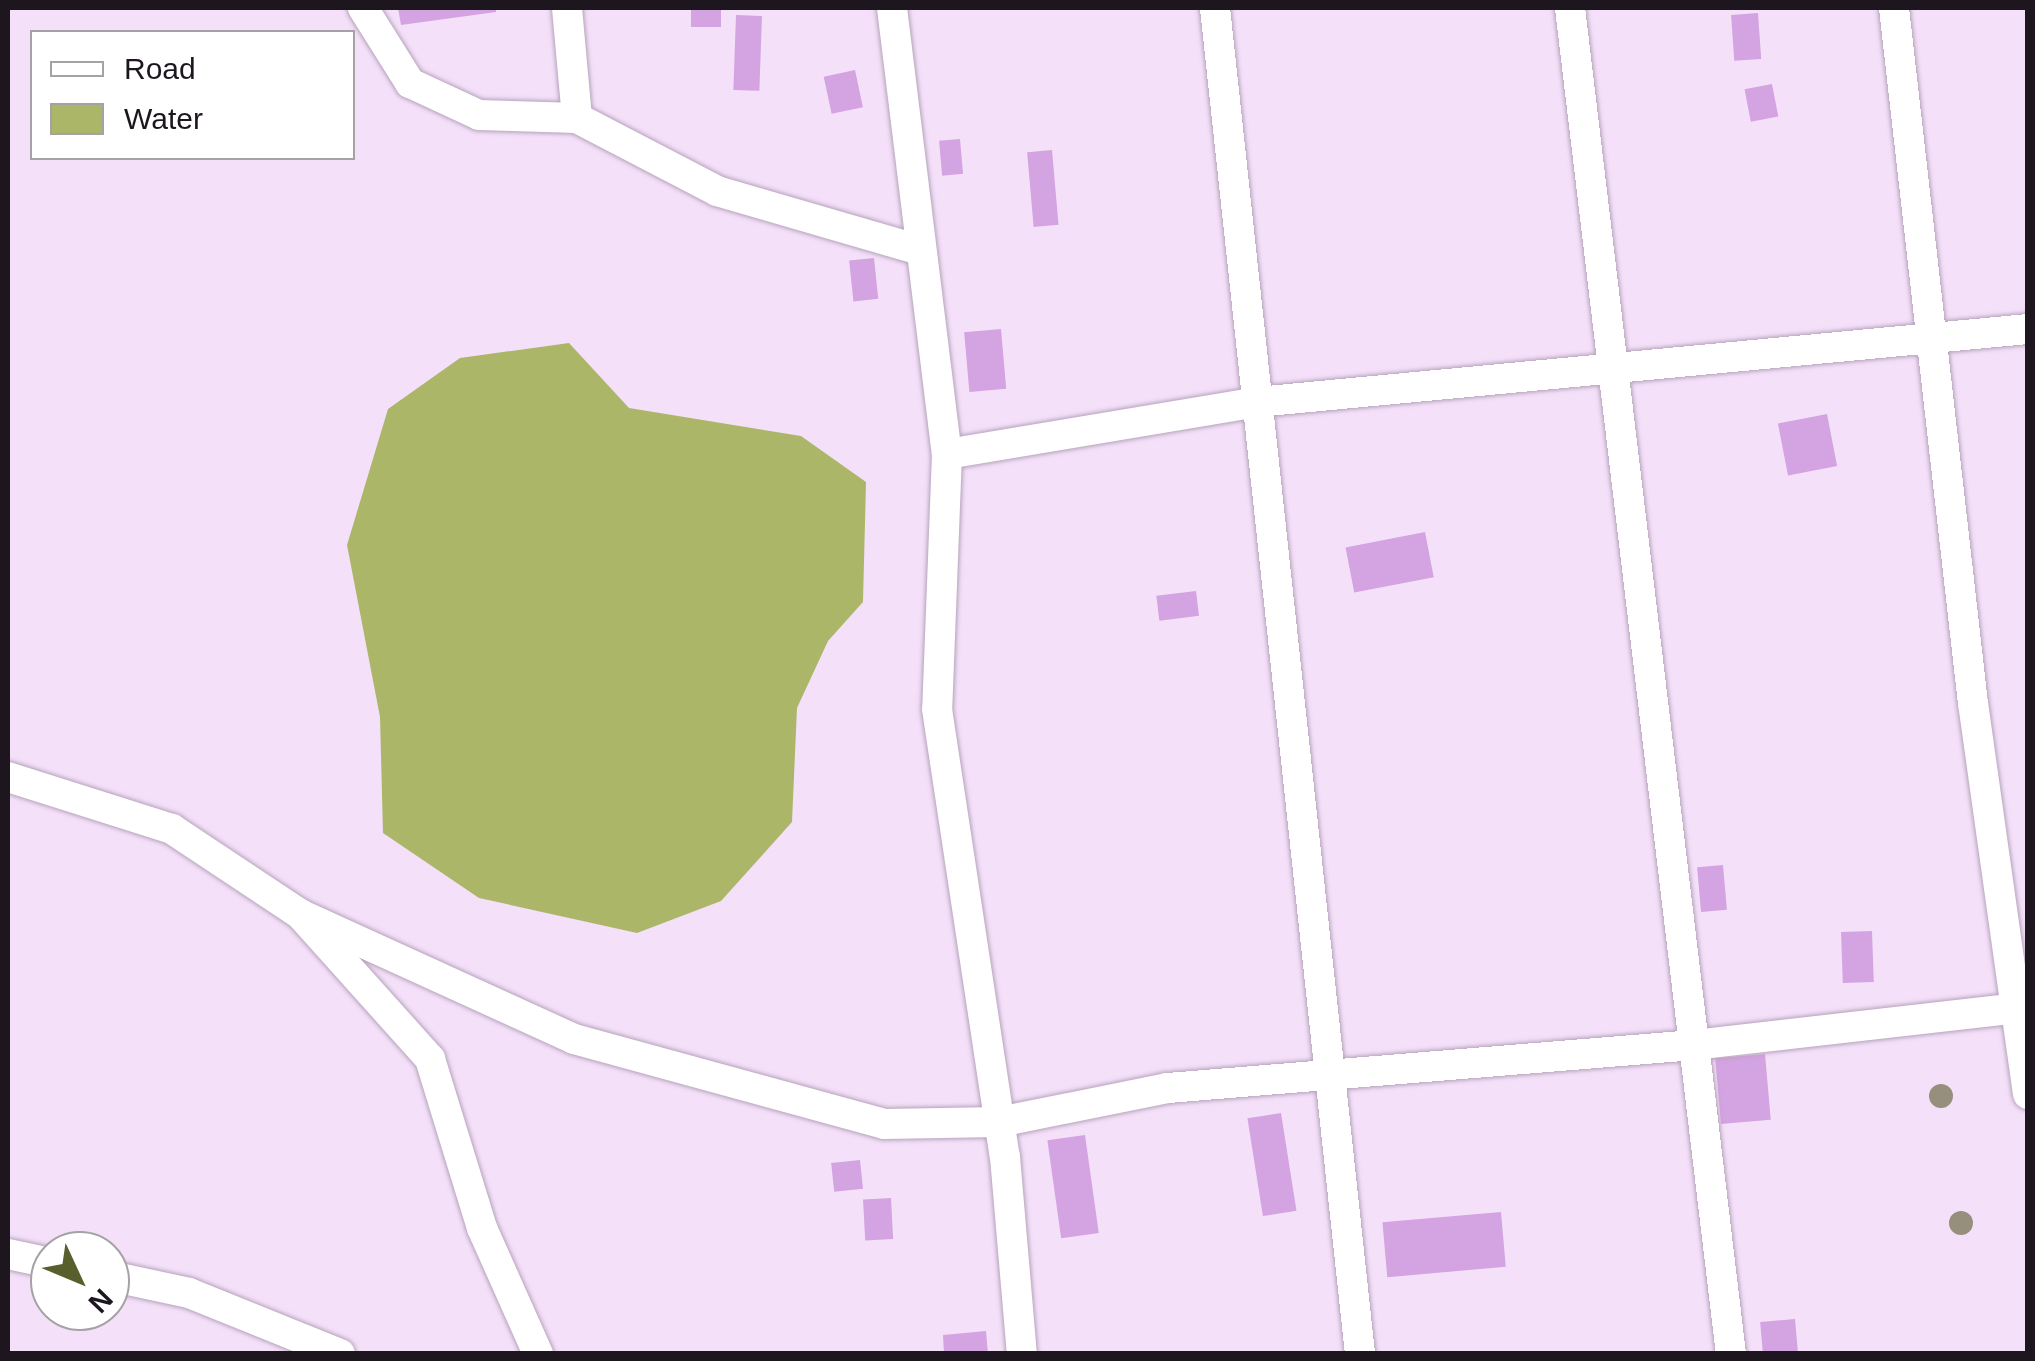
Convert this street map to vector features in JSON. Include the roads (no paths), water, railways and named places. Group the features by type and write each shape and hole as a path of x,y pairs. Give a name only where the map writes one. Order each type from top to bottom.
{"street":[{"path":"364,8 410,83 479,116 576,118 717,191 920,250"},
{"path":"567,8 576,118"},
{"path":"892,8 947,454 937,709 999,1122 1022,1354"},
{"path":"1215,8 1335,1076 1360,1354"},
{"path":"1570,8 1731,1354"},
{"path":"1894,8 1932,341 2022,1007 2028,1094"},
{"path":"947,454 1257,402 1612,364 1932,341 2028,329"},
{"path":"8,777 172,829 300,914 574,1039 884,1124 999,1122 1168,1088 1694,1045 2022,1007"},
{"path":"300,914 430,1059 482,1228 538,1354"},
{"path":"130,1280 189,1293 340,1354"}],"water":[{"path":"569,343 629,408 801,436 866,482 863,602 828,641 797,708 792,822 721,901 637,933 479,898 383,833 380,717 347,545 388,409 460,358"}]}
